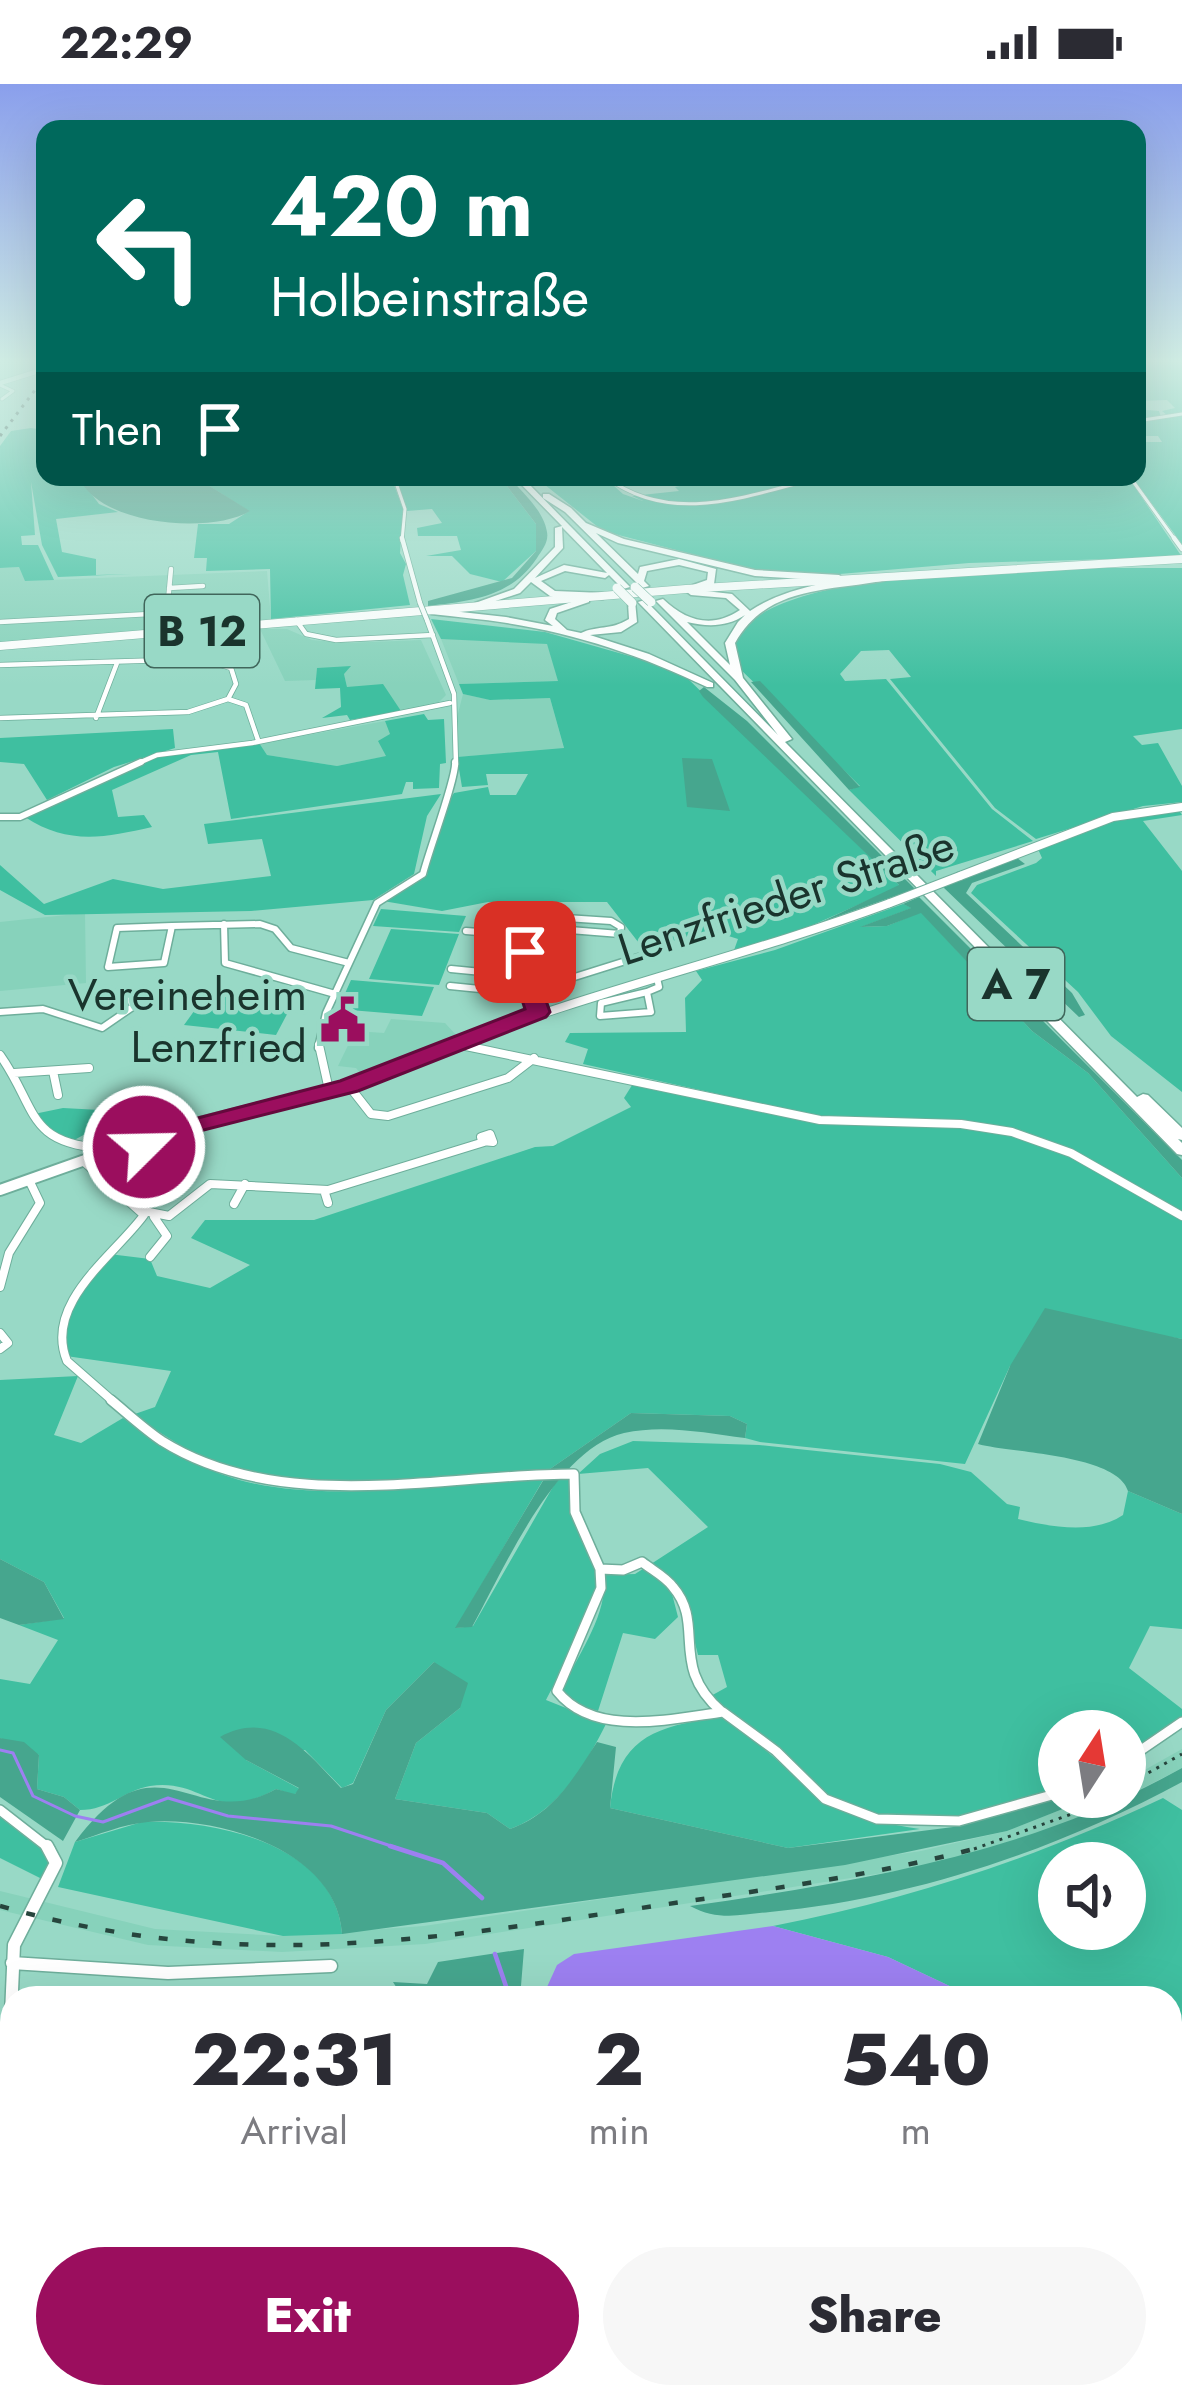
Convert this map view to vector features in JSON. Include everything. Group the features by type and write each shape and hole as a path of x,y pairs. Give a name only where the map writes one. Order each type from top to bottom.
{"highway":[{"path":"528,486 559,528 604,574"},
{"name":"A 7","path":"530,486 633,586"},
{"name":"A 7","path":"532,486 584,525 646,602 1182,1151"},
{"name":"A 7","path":"546,496 633,586"},
{"name":"A 7","path":"584,525 621,541 755,573 839,578"},
{"path":"468,607 517,591 559,548 559,528"},
{"path":"633,586 643,569 668,562 699,564 715,574 707,584 689,591"},
{"path":"603,596 553,594 535,581 564,568 604,574 633,586 710,685"},
{"path":"738,678 730,644 753,613 809,590 882,578"},
{"path":"646,602 716,622 737,618 746,610 729,596 689,591"},
{"path":"586,600 557,608 550,620 570,631 608,632 631,624 646,602"},
{"path":"425,612 489,617 645,653 710,685 780,738"},
{"path":"672,613 738,678 780,738"},
{"name":"A 7","path":"780,738 1182,1136"}],"main road":[{"name":"B 12","path":"298,625 839,578 1182,560"},
{"name":"B 12","path":"0,647 603,596 1182,560"}],"street":[{"path":"397,486 405,509 401,548 411,561 454,694 450,703"},
{"path":"618,486 633,498 679,505 776,486"},
{"path":"1137,486 1181,547"},
{"path":"167,612 171,569"},
{"path":"169,588 202,586"},
{"path":"0,622 206,611"},
{"path":"298,625 336,640 433,635"},
{"path":"208,660 231,648 232,636"},
{"path":"0,665 208,660 233,671 236,689 228,700"},
{"path":"96,718 117,663"},
{"path":"0,718 188,712 228,700 246,706 258,740"},
{"path":"0,817 20,817 158,754 450,703"},
{"path":"330,1091 317,1042 335,994 377,903 418,878 426,867 438,812 457,778 451,729 455,708 450,703"},
{"name":"Lenzfrieder Straße","path":"0,1190 150,1137 349,1086 538,1012 770,947 1113,818 1182,806"},
{"path":"466,931 499,934 530,932 620,934 620,927 611,921 542,915 530,932 524,976 538,1012"},
{"path":"499,934 505,916"},
{"path":"172,926 164,963 108,967 117,928 224,924 266,926 291,948 349,963"},
{"path":"224,924 225,963 335,994"},
{"path":"450,986 530,992 667,948"},
{"path":"482,972 490,952"},
{"path":"452,969 524,976"},
{"path":"647,992 651,1012 645,1016 601,1016 601,1003 659,987 657,978"},
{"path":"0,1012 52,1010 94,1028 121,1021 134,1006"},
{"path":"457,1044 820,1120 961,1124 1012,1132 1071,1153 1182,1216"},
{"path":"349,1086 371,1114 388,1116 508,1078 534,1058"},
{"path":"2,1060 14,1073 39,1132 63,1145 101,1148"},
{"path":"14,1073 89,1068"},
{"path":"53,1070 58,1095"},
{"path":"101,1180 150,1137 127,1115 106,1109"},
{"path":"148,1213 175,1214 210,1184 324,1190 484,1142"},
{"path":"83,1161 148,1213 167,1236 150,1257"},
{"path":"0,1287 9,1253 40,1202 29,1180"},
{"path":"234,1204 244,1184"},
{"path":"324,1190 328,1203"},
{"path":"148,1213 80,1285 67,1318 63,1355 125,1416 225,1473 282,1485 364,1487 529,1472 574,1474 575,1511 600,1570 600,1596 560,1682 560,1699 624,1723 723,1712"},
{"path":"0,1333 8,1343 0,1349"},
{"path":"600,1570 623,1570 642,1562 674,1587 691,1683 700,1697 776,1750 825,1799 877,1819 959,1822 1038,1798"},
{"path":"1146,1747 1180,1724"},
{"path":"0,1810 55,1855 38,1902 14,1945 11,1986"},
{"path":"12,1963 169,1973 331,1966"}],"shaded area":[{"path":"0,469 36,469 36,486 86,486 99,504 118,512 56,519 62,552 96,559 96,575 132,574 58,577 42,545 31,482 35,535 21,536 22,545 38,545 54,580 25,581 19,567 0,568"},
{"path":"1146,469 1182,469 1182,544 1139,486 1146,486"},
{"path":"85,486 210,486 250,511 209,523 157,521 108,506"},
{"path":"209,486 394,486 403,509 400,553 406,564 403,575 410,605 271,619 270,569 206,571 207,558 194,558 198,524 229,524 249,511"},
{"path":"399,486 507,486 536,524 536,551 502,582 470,574 452,556 426,556 461,550 457,536 418,536 417,528 442,523 432,509 407,511"},
{"path":"507,486 517,486 542,517 547,536 543,549 527,571 503,589 428,606 428,601 512,578 536,551 536,524"},
{"path":"546,486 614,486 623,494 643,501 632,496 679,491 675,487 680,486 1134,486 1182,557 969,563 816,576 757,571 603,531"},
{"path":"19,567 26,581 267,571 271,619 0,644 0,568"},
{"path":"1182,568 1182,729 1133,736 1142,745 1158,743 1182,786 1182,802 1143,806 1036,839 995,808 890,679 911,677 889,650 861,651 840,674 845,681 886,679 992,809 1033,841 936,871 936,876 849,790 860,786 738,667 734,643 759,615 806,596 868,582 1012,570"},
{"path":"431,619 545,632 679,670 900,886 804,929 733,953 738,939 716,932 642,947 607,902 488,902 442,911 383,901 427,875 441,813 454,793 488,787 490,795 516,795 528,774 486,774 488,785 462,787 457,757 564,748 550,698 490,700 463,694 459,684 558,681 547,644 441,639"},
{"path":"260,629 287,629 312,640 346,643 421,640 446,695 436,705 401,711 347,687 344,674 317,668 316,680 285,681"},
{"path":"488,637 547,644 559,681 459,684 441,639"},
{"path":"351,666 344,674 347,687 383,684 401,711 350,720 347,715 322,718 341,707 340,688 315,689 317,668"},
{"path":"760,681 860,787 849,790 751,682"},
{"path":"704,687 747,721 915,889 819,923 899,885 703,697 699,691"},
{"path":"463,694 491,700 550,698 564,749 457,757 454,729"},
{"path":"424,714 428,720 444,719 446,763 440,764 439,788 413,789 413,782 406,782 402,794 231,819 218,752 191,755 112,790 118,817 144,815 152,827 86,837 56,832 25,817 120,770 172,752 259,743 267,755 337,766 386,756 378,741 390,734 385,721"},
{"path":"385,721 391,734 387,756 337,766 267,755 259,744"},
{"path":"173,729 175,748 114,767 47,800 24,764 0,762 0,738"},
{"path":"682,758 712,759 730,811 687,807"},
{"path":"441,794 427,816 414,874 373,900 251,911 45,915 0,890 0,865 44,904 113,879 163,889 271,876 262,839 208,844 204,824"},
{"path":"1178,809 1182,815 1143,821 1182,871 1182,1092 1111,1036 1078,992 971,893 977,885 1036,863 1042,858 1038,849 1116,819"},
{"path":"1017,858 1025,864 972,883 966,893 1072,993 1085,1015 1079,1017 943,887"},
{"path":"919,897 1182,1160 1182,1178 1088,1073 1032,1031 921,913 887,926 860,927 911,908 903,904"},
{"path":"903,904 912,908 861,927 887,926 921,912 1032,1031 1088,1073 1182,1178 1182,1212 1074,1151 1014,1130 821,1117 583,1064 588,1049 565,1042 570,1033 686,1032 685,998 702,980 696,971 775,950"},
{"path":"381,909 466,916 459,932 373,926"},
{"path":"85,913 86,983 0,991 0,922"},
{"path":"391,929 459,934 439,985 369,979"},
{"path":"351,980 434,987 422,1016 338,1009"},
{"path":"223,991 294,1001 276,1035 184,1025 205,996"},
{"path":"391,1019 445,1023 457,1036 364,1078 356,1068 338,1066 355,1031 384,1033"},
{"path":"634,1082 820,1123 961,1127 1012,1135 1070,1155 1182,1219 1182,1339 1121,1329 1010,1366 965,1464 760,1442 745,1438 747,1424 730,1416 631,1413 550,1469 364,1484 252,1477 194,1454 132,1415 155,1407 171,1371 66,1356 68,1327 77,1301 109,1254 150,1259 157,1276 210,1288 250,1265 191,1238 205,1220 314,1220 535,1147 553,1146 631,1107 624,1098"},
{"path":"63,1108 100,1110 132,1124 113,1132 102,1125 65,1145 41,1131 34,1114"},
{"path":"1045,1308 1182,1339 1182,1514 1128,1491 1120,1479 1084,1462 978,1444 1010,1366"},
{"path":"78,1376 54,1435 81,1443 123,1418 198,1464 247,1482 358,1491 546,1475 456,1628 473,1626 554,1485 562,1476 571,1479 597,1585 582,1637 546,1700 606,1724 567,1787 542,1812 510,1829 487,1813 395,1799 416,1743 460,1708 434,1662 386,1710 353,1783 342,1788 305,1750 246,1760 300,1789 294,1795 276,1789 237,1803 169,1785 150,1786 100,1807 80,1810 64,1797 37,1789 39,1755 0,1738 0,1679 30,1684 58,1640 19,1625 64,1618 44,1582 0,1559 0,1380"},
{"path":"631,1413 730,1416 747,1424 745,1438 654,1429 624,1433 599,1444 576,1462 534,1514 472,1627 455,1628 550,1469"},
{"path":"633,1441 759,1445 940,1464 971,1472 1007,1504 1020,1507 1018,1519 1058,1527 1099,1525 1123,1515 1128,1491 1182,1514 1182,1629 1150,1626 1129,1668 1182,1709 1182,1717 1146,1741 1146,1710 1038,1710 1038,1795 958,1819 877,1816 827,1796 778,1748 709,1697 727,1687 718,1655 698,1655 683,1595 651,1564 708,1527 648,1468 578,1474 600,1454"},
{"path":"0,1559 44,1582 64,1619 19,1625 0,1618"},
{"path":"646,1567 671,1590 678,1617 655,1639 623,1633 598,1711 572,1704 562,1691 596,1620 604,1575 635,1574"},
{"path":"434,1662 468,1683 460,1708 416,1743 395,1799 487,1813 510,1829 550,1805 597,1742 616,1747 610,1808 788,1848 961,1826 1038,1802 1040,1818 1007,1831 845,1865 342,1934 335,1905 320,1881 297,1861 240,1833 208,1825 148,1822 75,1842 105,1809 131,1792 176,1790 222,1801 247,1800 276,1789 295,1794 299,1788 246,1760 220,1737 239,1729 272,1731 287,1738 341,1788 353,1784 386,1710"},
{"path":"721,1717 831,1801 854,1813 920,1829 788,1848 610,1808 621,1765 644,1739 678,1725"},
{"path":"0,1738 24,1742 39,1755 37,1789 64,1797 80,1810 63,1841 0,1797"},
{"path":"1182,1749 1182,1768 1146,1786 1146,1769"},
{"path":"1182,1768 1182,1782 1146,1801 1146,1787"},
{"path":"1163,1798 1182,1810 1182,1986 950,1986 888,1957 773,1926 874,1903 1038,1851 1038,1950 1146,1950 1146,1842 1062,1842 1118,1818 1146,1818 1146,1806"},
{"path":"0,1817 45,1852 51,1865 46,1881 0,1858"},
{"path":"1040,1818 1081,1818 1014,1843 928,1866 425,1944 282,1952 148,1945 0,1910 0,1891 155,1929 283,1936 424,1926 921,1851 1007,1831"},
{"path":"1109,1818 1053,1842 1038,1842 1038,1848 982,1868 877,1896 748,1914 719,1915 690,1906 881,1874 1004,1843 1064,1822"},
{"path":"142,1822 236,1833 295,1859 318,1879 335,1904 342,1934 283,1936 58,1887 75,1842"},
{"path":"773,1926 888,1957 950,1986 547,1986 557,1965 574,1954"},
{"path":"524,1949 521,1986 396,1986 393,1982 427,1984 438,1962"}],"waterway":[{"path":"0,1750 13,1753 33,1796 75,1816 103,1822 168,1798 228,1816 331,1826 400,1849"},
{"path":"390,1846 443,1863 482,1898"},
{"path":"495,1954 506,1986"}],"railway":[{"path":"1146,1774 1182,1754"},
{"path":"976,1848 1060,1818"},
{"path":"976,1848 985,1846"},
{"path":"0,1906 86,1927 170,1939 330,1944 491,1930 743,1893 976,1848"}],"place":[{"name":"Vereineheim Lenzfried","path":"343,1020"}],"route":[{"path":"144,1147 148,1138 167,1131 295,1101 390,1072 538,1012 522,966 525,952"}]}
